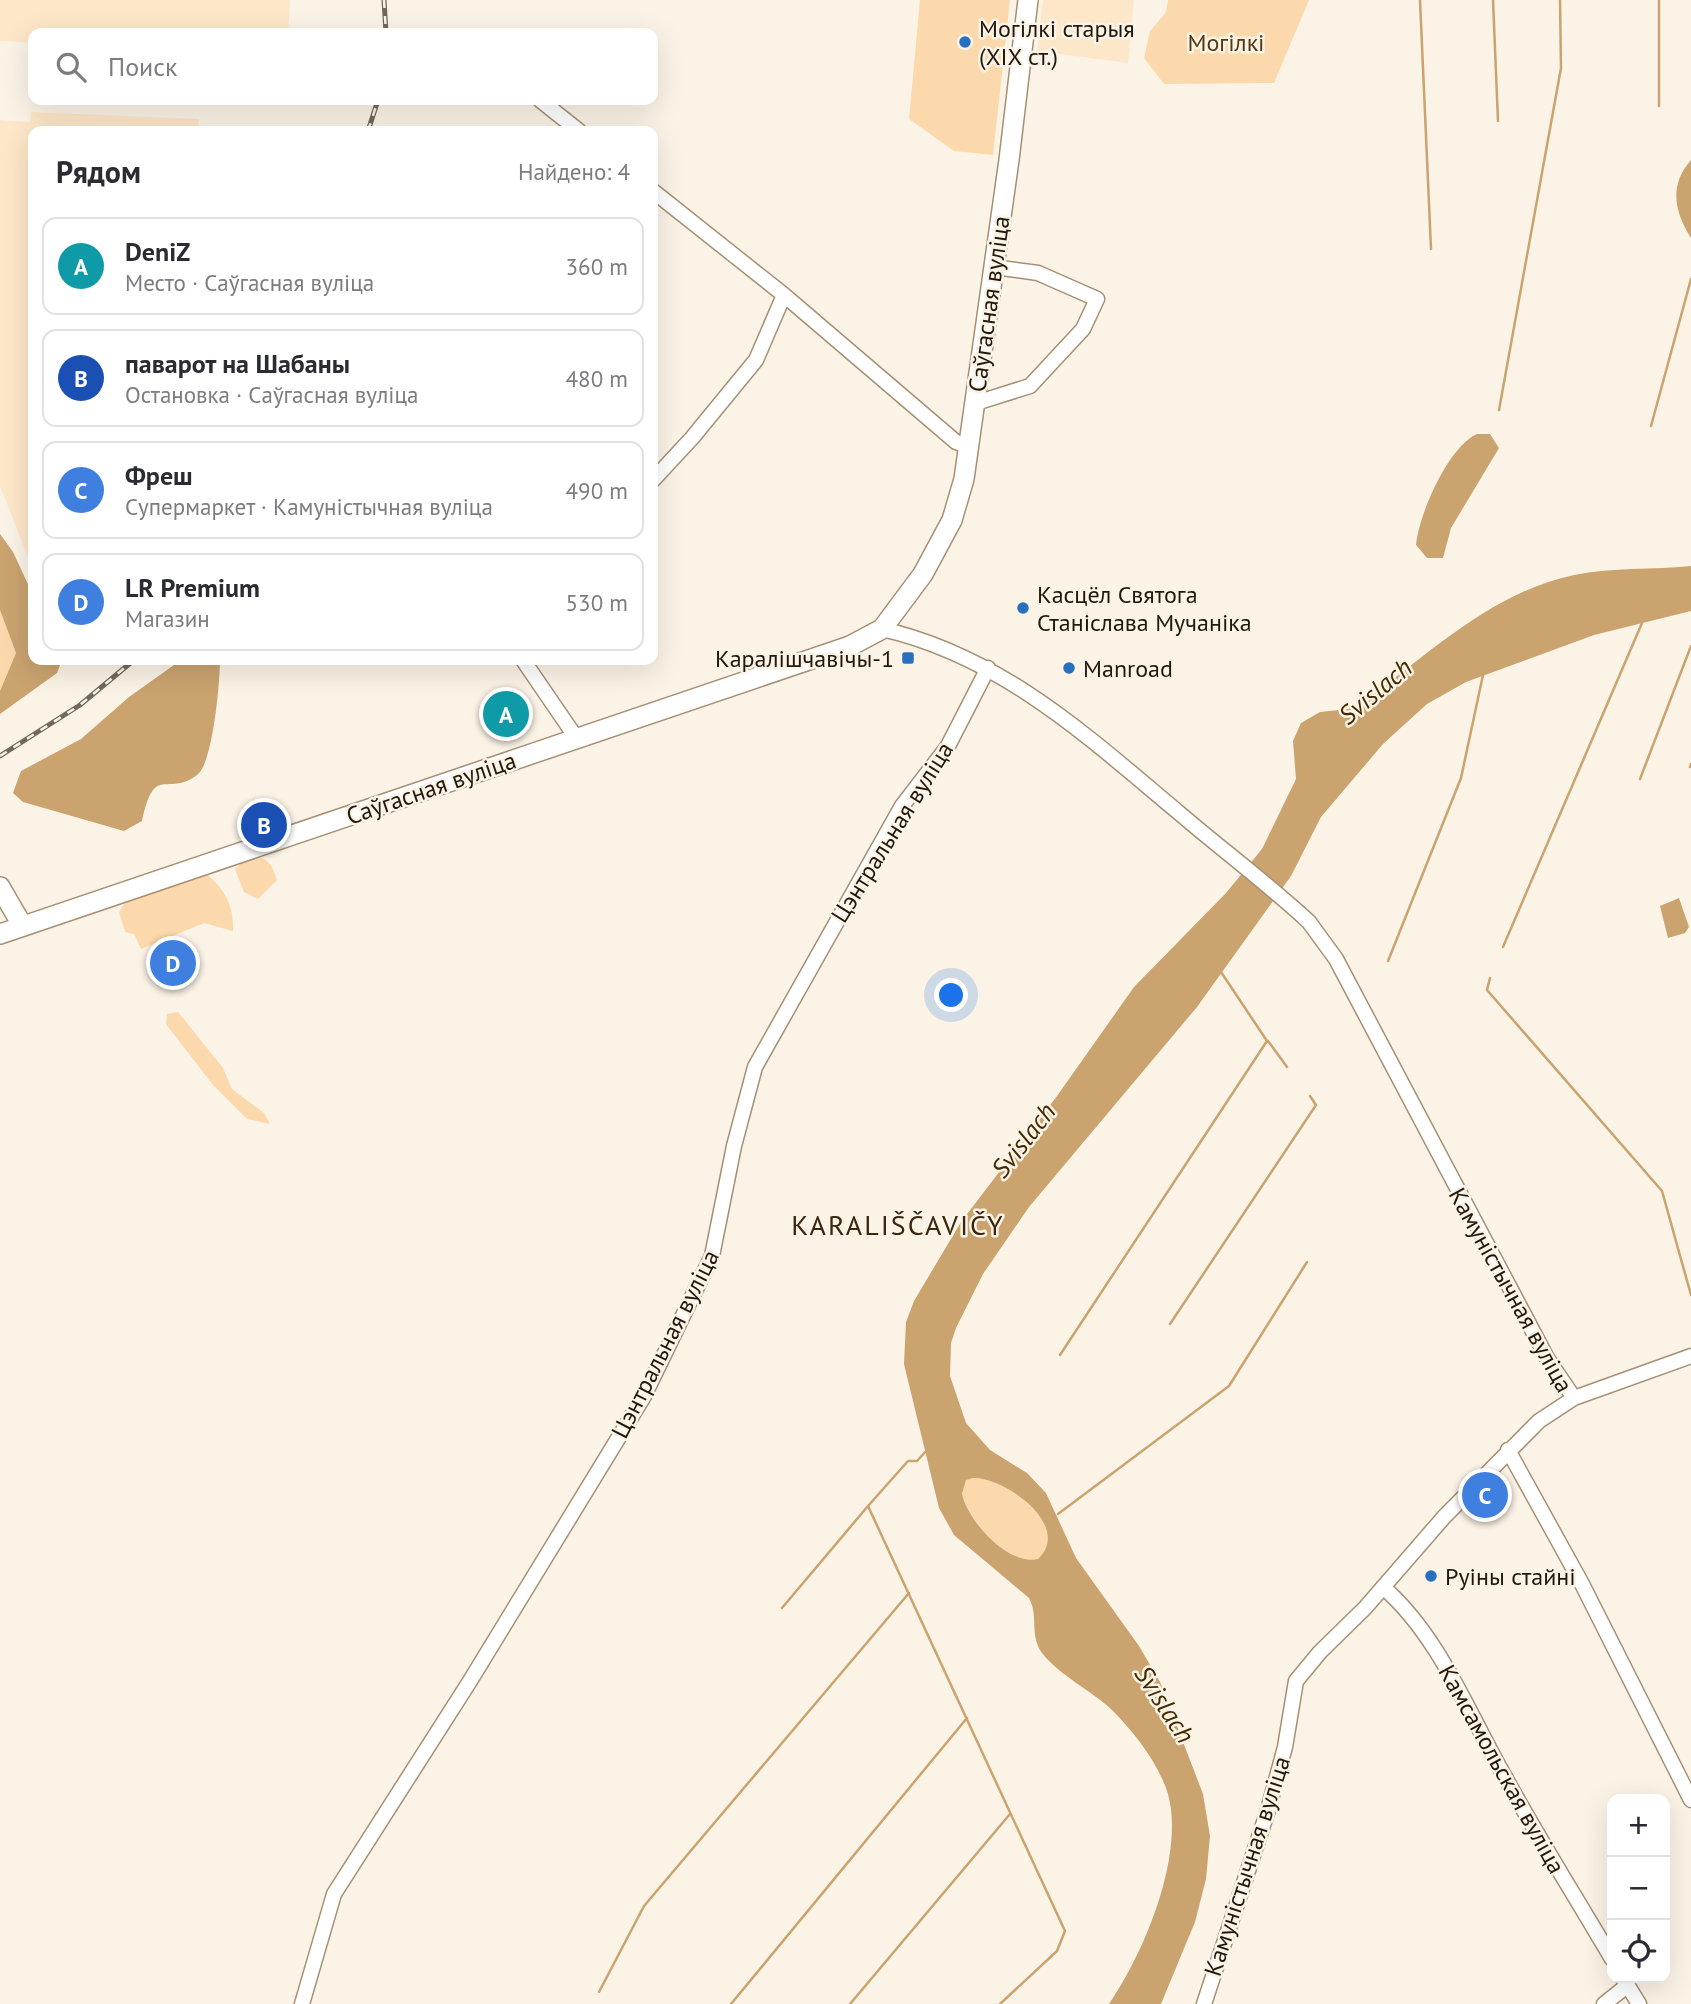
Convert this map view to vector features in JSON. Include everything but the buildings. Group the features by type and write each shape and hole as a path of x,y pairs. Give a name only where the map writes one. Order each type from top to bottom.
{"main road":[{"name":"Саўгасная вуліца","path":"0,934 850,646 882,629 923,574 943,540 959,500 970,447 1028,0"},
{"path":"0,887 22,925"}],"street":[{"path":"546,105 573,126"},
{"path":"658,195 784,295 956,443 970,447"},
{"path":"976,403 1030,386 1083,329 1097,299 1038,273 994,267"},
{"path":"658,474 756,360 784,295"},
{"path":"882,629 934,644 988,668"},
{"path":"526,665 577,739"},
{"name":"Камуністычная вуліца","path":"988,668 1064,718 1297,911 1320,935 1336,959 1547,1358 1574,1398 1556,1408 1508,1450 1296,1681 1285,1747 1268,1811 1204,2004"},
{"name":"Цэнтральная вуліца","path":"302,2004 334,1894 531,1583 653,1377 712,1256 734,1146 755,1067 902,806 948,746 988,668"},
{"path":"1574,1398 1691,1356"},
{"path":"1508,1450 1582,1584 1691,1800"},
{"name":"Камсамольская вуліца","path":"1383,1587 1409,1609 1437,1653 1607,1951"},
{"path":"1604,2004 1625,1983"},
{"path":"1627,1983 1639,2004"}],"shaded area":[{"path":"0,0 290,0 288,28 28,28 28,43 0,41"},
{"path":"1043,0 1134,0 1128,63 1037,51"},
{"path":"31,112 199,119 199,126 28,126 28,557 0,486 0,120 30,122"}],"green space":[{"path":"920,0 1010,0 993,155 954,151 909,119"},
{"name":"Могілкі","path":"1168,0 1309,0 1274,83 1164,84 1144,58 1150,31 1166,12"},
{"path":"0,610 16,653 0,691"},
{"path":"250,856 268,862 277,880 258,899 244,892 235,869"},
{"path":"207,874 227,899 232,913 233,931 204,923 141,949 134,934 125,932 119,912 124,904"},
{"path":"178,1012 223,1068 232,1089 264,1113 270,1124 247,1119 213,1085 166,1024 167,1014"},
{"path":"973,1478 1002,1486 1031,1506 1047,1532 1047,1546 1038,1559 1014,1556 1002,1549 972,1517 962,1494 966,1480"}],"water":[{"path":"1691,160 1691,238 1681,218 1676,198 1679,179"},
{"path":"1477,434 1490,434 1499,448 1451,528 1443,558 1427,558 1416,545 1429,500 1456,452"},
{"path":"0,534 13,552 28,584 28,665 60,665 57,673 0,714 0,691 16,653 0,610"},
{"name":"Svislach","path":"1691,566 1691,611 1594,635 1466,682 1427,704 1383,744 1321,817 1291,876 1197,1007 1029,1207 983,1274 956,1328 951,1343 950,1376 966,1423 990,1450 1027,1473 1046,1493 1076,1558 1139,1646 1160,1682 1203,1794 1210,1836 1206,1879 1195,1922 1161,2004 1109,2004 1135,1958 1158,1903 1171,1846 1172,1819 1168,1794 1152,1760 1137,1738 1104,1703 1058,1669 1042,1653 1036,1639 1029,1598 954,1535 939,1508 904,1364 906,1322 914,1301 961,1222 1057,1096 1134,987 1226,893 1262,849 1296,779 1293,741 1301,723 1320,712 1348,709 1361,703 1487,611 1543,584 1589,572","holes":["966,1480 986,1480 1017,1494 1041,1519 1047,1532 1047,1546 1038,1559 1014,1556 1002,1549 972,1517 962,1494"]},
{"path":"174,665 220,665 217,703 203,768 186,781 157,787 147,803 142,821 124,831 23,802 13,793 21,771 81,739 129,697"},
{"path":"1679,898 1689,927 1685,933 1668,938 1660,906"}],"waterway":[{"path":"1420,0 1431,249"},
{"path":"1493,0 1498,121"},
{"path":"1499,410 1561,68 1560,0"},
{"path":"1659,0 1659,106"},
{"path":"1651,426 1691,279"},
{"path":"1503,947 1642,623"},
{"path":"1640,779 1691,646"},
{"path":"1388,961 1461,778 1483,675"},
{"path":"1060,1355 1267,1041 1221,972"},
{"path":"1490,978 1487,990 1662,1191 1691,1295"},
{"path":"1268,1041 1287,1067"},
{"path":"1170,1324 1316,1105 1310,1096"},
{"path":"1058,1514 1229,1386 1307,1262"},
{"path":"927,1450 917,1461 908,1461 868,1506 1065,1931 1057,1951 1000,2004"},
{"path":"782,1608 868,1506"},
{"path":"599,1992 644,1906 909,1593"},
{"path":"731,2004 967,1718"},
{"path":"850,2004 1010,1814"}],"railway":[{"path":"384,0 386,28"},
{"path":"370,126 376,105"},
{"path":"0,756 80,705 128,665"}],"place":[{"name":"Могілкі старыя (XIX ст.)","path":"965,42"},
{"name":"Касцёл Святога Станіслава Мучаніка","path":"1023,608"},
{"name":"Каралішчавічы-1","path":"908,658"},
{"name":"Manroad","path":"1069,668"},
{"name":"DeniZ","path":"506,714"},
{"name":"паварот на Шабаны","path":"264,825"},
{"name":"LR Premium","path":"173,963"},
{"name":"Фреш","path":"1485,1495"},
{"name":"Руіны стайні","path":"1431,1576"}],"district":[{"name":"KARALIŠČAVIČY","path":"898,1224"}]}
